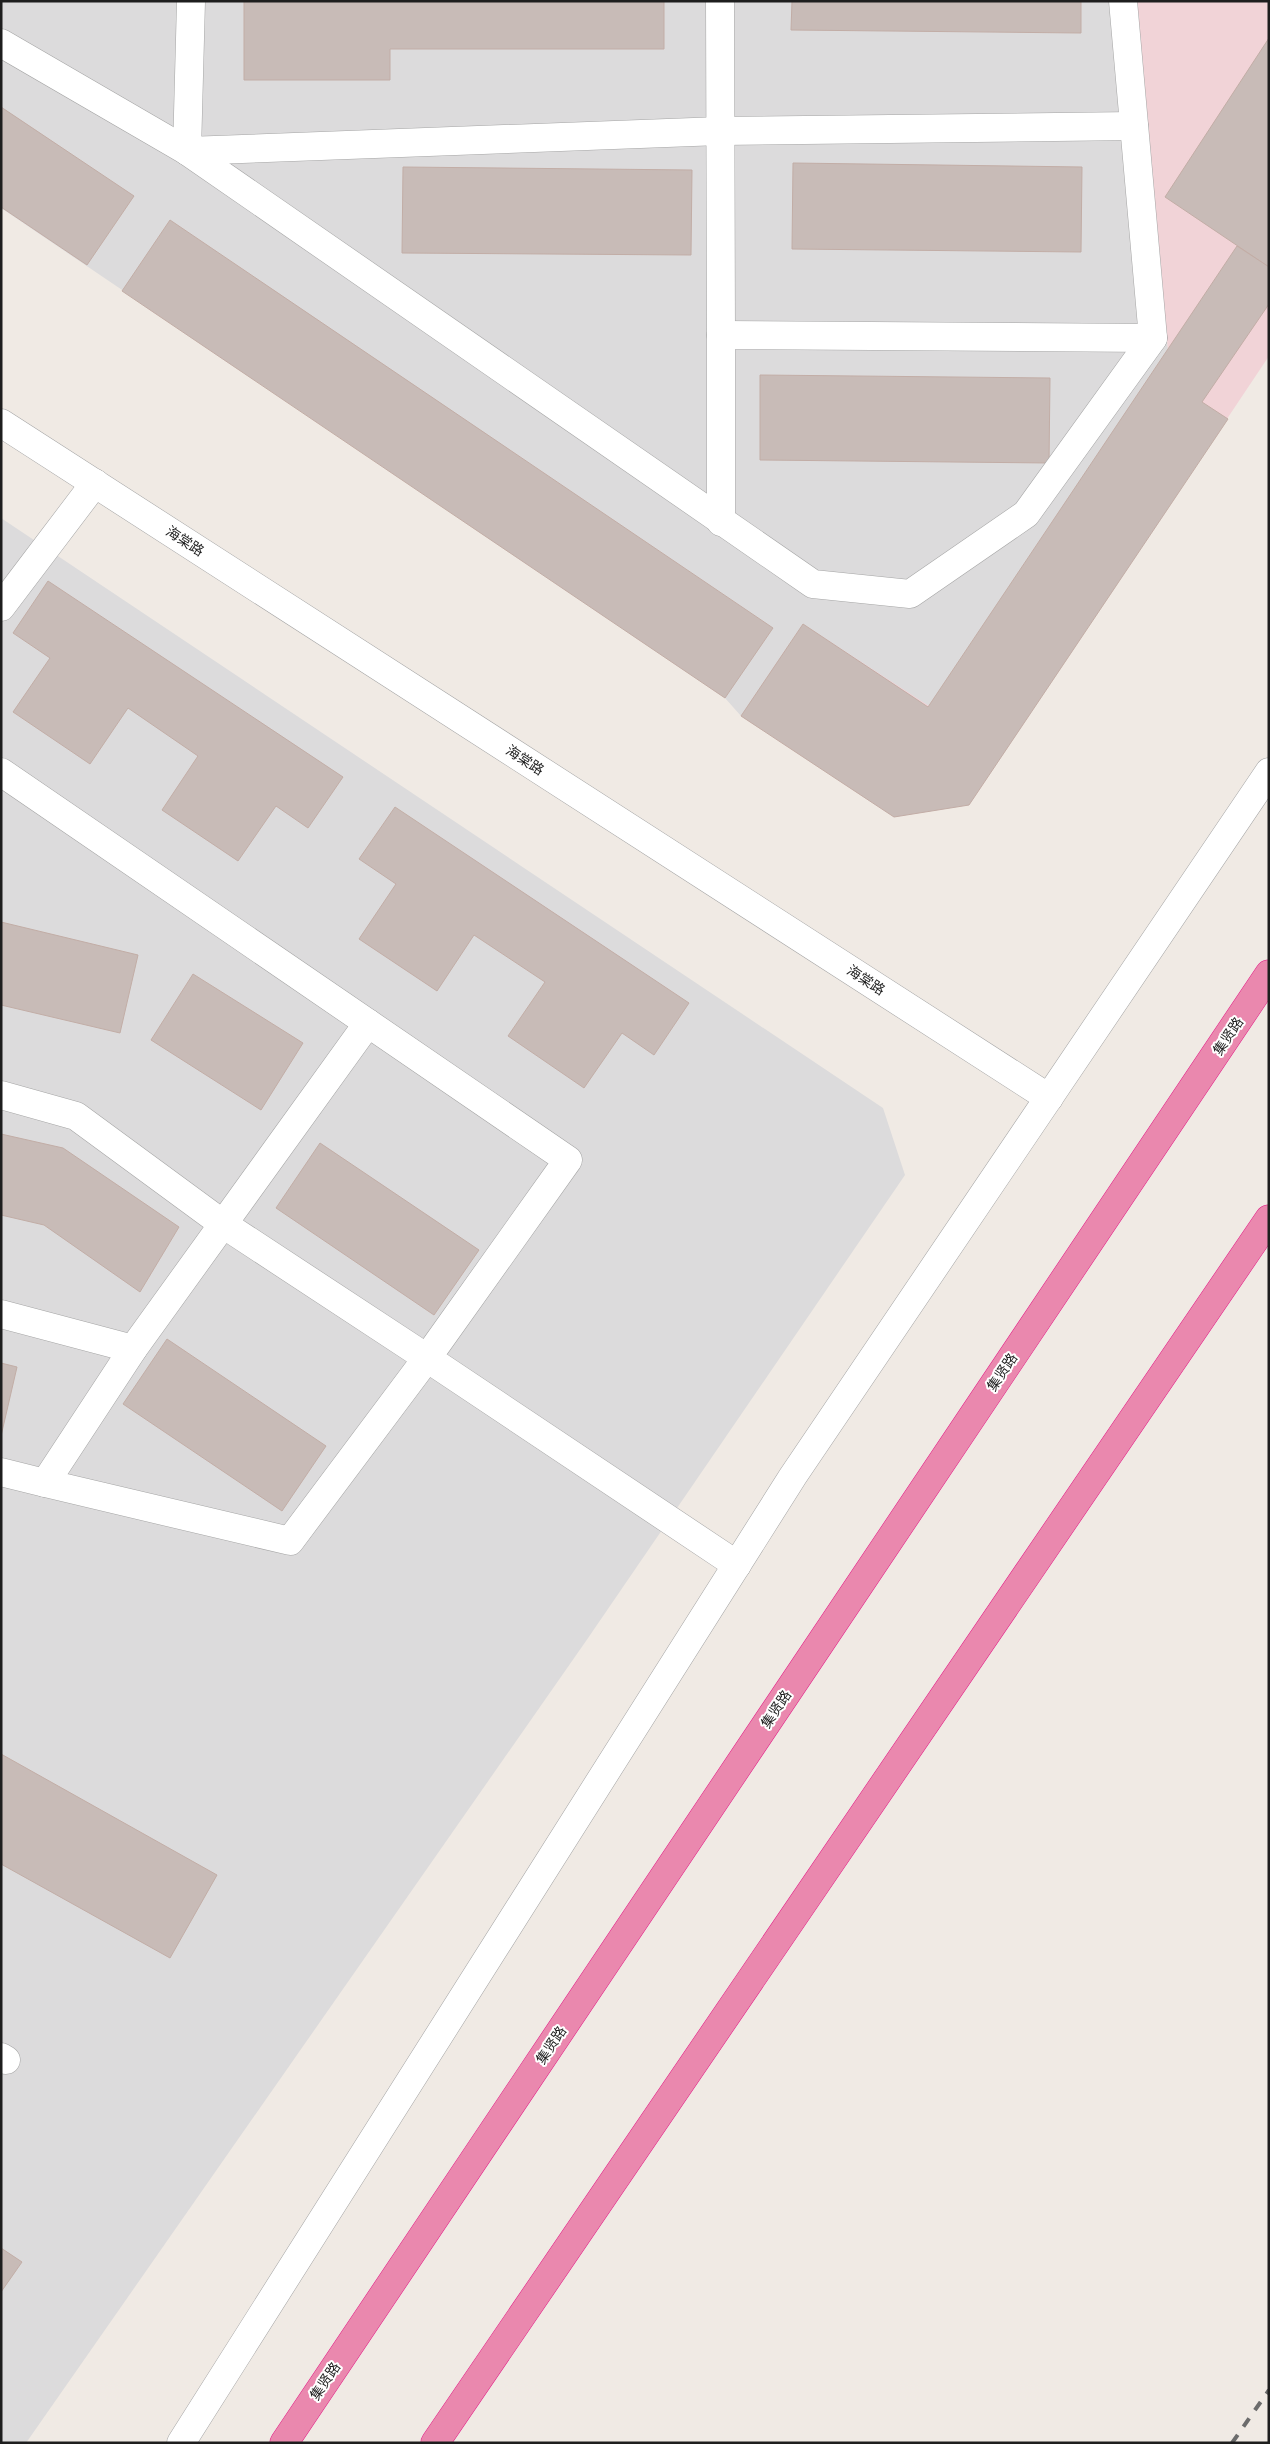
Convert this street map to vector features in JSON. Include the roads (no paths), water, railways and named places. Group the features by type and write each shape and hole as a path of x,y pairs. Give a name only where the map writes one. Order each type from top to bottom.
{"highway":[{"name":"集贤路","path":"284,2443 1269,974"},
{"path":"435,2443 1269,1219"}],"street":[{"path":"187,150 190,1"},
{"path":"720,1 721,522"},
{"path":"1,43 187,150 813,584 910,594 1026,514 1153,338 1123,1"},
{"path":"187,150 720,130 1134,126"},
{"path":"721,334 1153,338"},
{"name":"海棠路","path":"1,423 1049,1098"},
{"path":"1,607 95,483"},
{"path":"1,772 568,1160 427,1358 290,1540 45,1484 1,1472"},
{"path":"181,2443 793,1476 1269,772"},
{"path":"45,1484 133,1349 368,1023"},
{"path":"1,1095 76,1116 223,1224 427,1358 736,1566"},
{"path":"1,1314 133,1349"}],"railway":[{"path":"1232,2443 1269,2390"}]}
